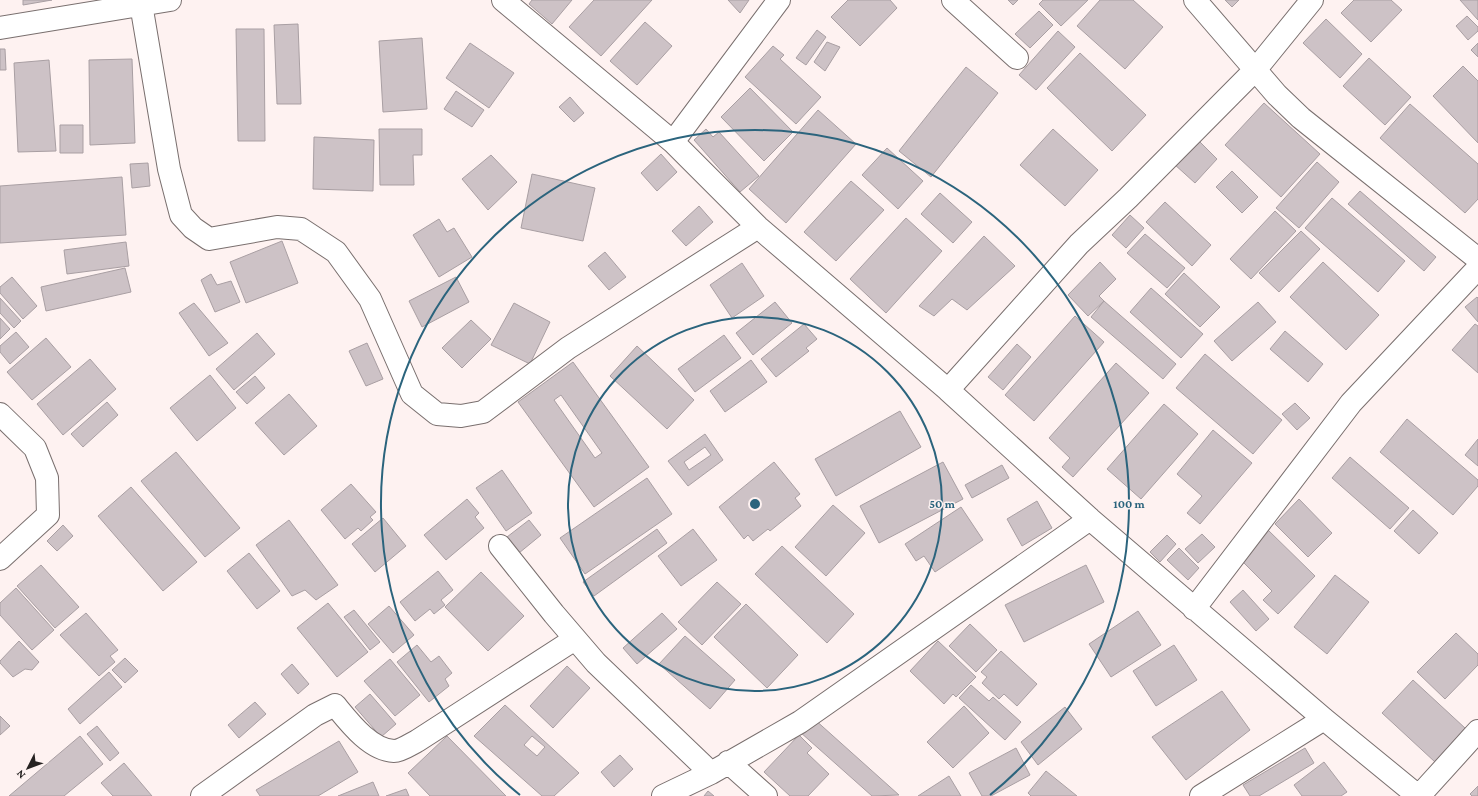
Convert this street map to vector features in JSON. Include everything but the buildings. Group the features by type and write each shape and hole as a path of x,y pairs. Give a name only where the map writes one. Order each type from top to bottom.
{"street":[{"path":"0,28 170,0"},
{"path":"503,0 673,142 758,227 948,390 1090,519 1324,719 1418,796 1478,731"},
{"path":"673,142 779,0"},
{"path":"952,0 1017,58"},
{"path":"1195,0 1277,95 1301,118 1478,259"},
{"path":"948,390 1079,244 1128,198 1256,69 1312,0"},
{"path":"141,4 169,169 181,215 193,228 210,239 277,227 301,229 336,252 370,299 412,394 437,414 461,416 483,412 568,348 758,227"},
{"path":"1194,609 1351,403 1478,268"},
{"path":"0,414 35,448 47,478 48,515 0,559"},
{"path":"663,796 720,767 800,722 1090,519"},
{"path":"500,546 596,663 720,767 766,796"},
{"path":"202,796 315,715 335,705 358,731 378,747 395,751 417,741 575,639"},
{"path":"1201,796 1324,719"}]}
